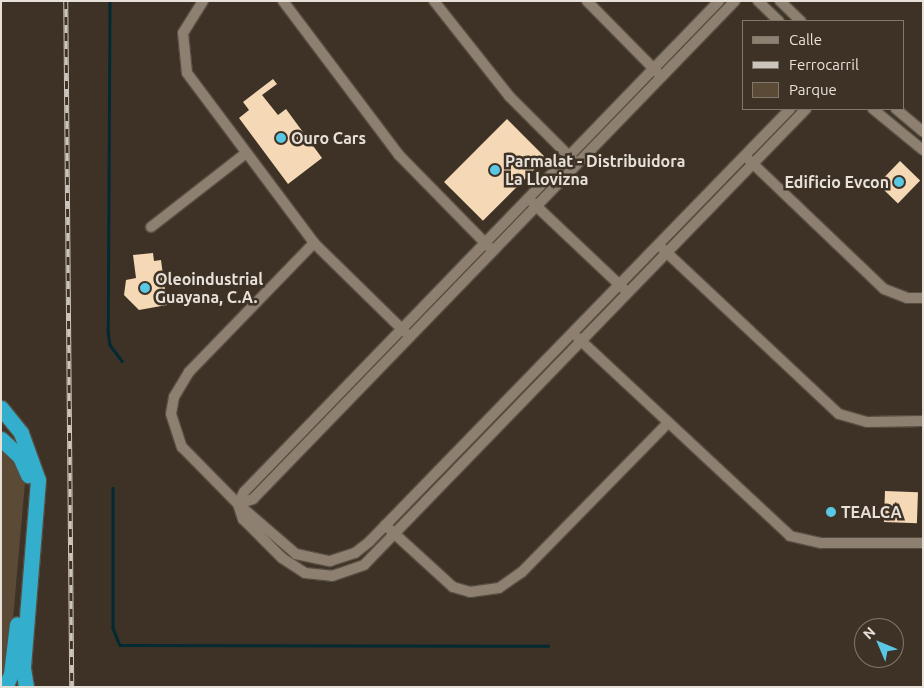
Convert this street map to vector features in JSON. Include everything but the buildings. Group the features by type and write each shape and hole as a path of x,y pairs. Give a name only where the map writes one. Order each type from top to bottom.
{"highway":[{"path":"1,408 23,437 38,480 23,668 26,687"},
{"path":"1,439 20,457 29,482 13,658 5,687"}],"street":[{"path":"203,1 183,33 183,65 314,243 410,336"},
{"path":"283,1 399,155 493,251"},
{"path":"434,1 504,91 578,164"},
{"path":"587,1 662,77"},
{"path":"720,1 244,492 238,504 243,519 282,558 311,575 340,575 364,565 396,535 493,431 805,110"},
{"path":"238,504 253,499 735,1"},
{"path":"758,1 777,20"},
{"path":"780,1 800,20"},
{"path":"314,243 189,372 171,406 173,432 182,447 238,504 290,550 310,560 339,560 362,548 789,110"},
{"path":"873,110 923,150"},
{"path":"897,110 923,132"},
{"path":"150,227 246,153"},
{"path":"744,156 884,289 907,298 923,298"},
{"path":"528,198 628,293"},
{"path":"659,245 839,414 867,422 923,421"},
{"path":"572,333 667,424 790,536 821,542 923,543"},
{"path":"484,422 493,431"},
{"path":"385,525 453,587 470,592 499,588 522,572 667,424"},
{"path":"282,558 290,550"}],"green space":[{"path":"1,443 25,483 9,664 1,685"}],"waterway":[{"path":"110,1 108,331 110,345 122,361"},
{"path":"113,488 113,628 120,645 548,646"}],"railway":[{"path":"66,1 72,687"}],"place":[{"name":"Ouro Cars","path":"281,138"},
{"name":"Parmalat - Distribuidora La Llovizna","path":"495,170"},
{"name":"Edificio Evcon","path":"899,182"},
{"name":"Oleoindustrial Guayana, C.A.","path":"145,288"},
{"name":"TEALCA","path":"831,512"}]}
